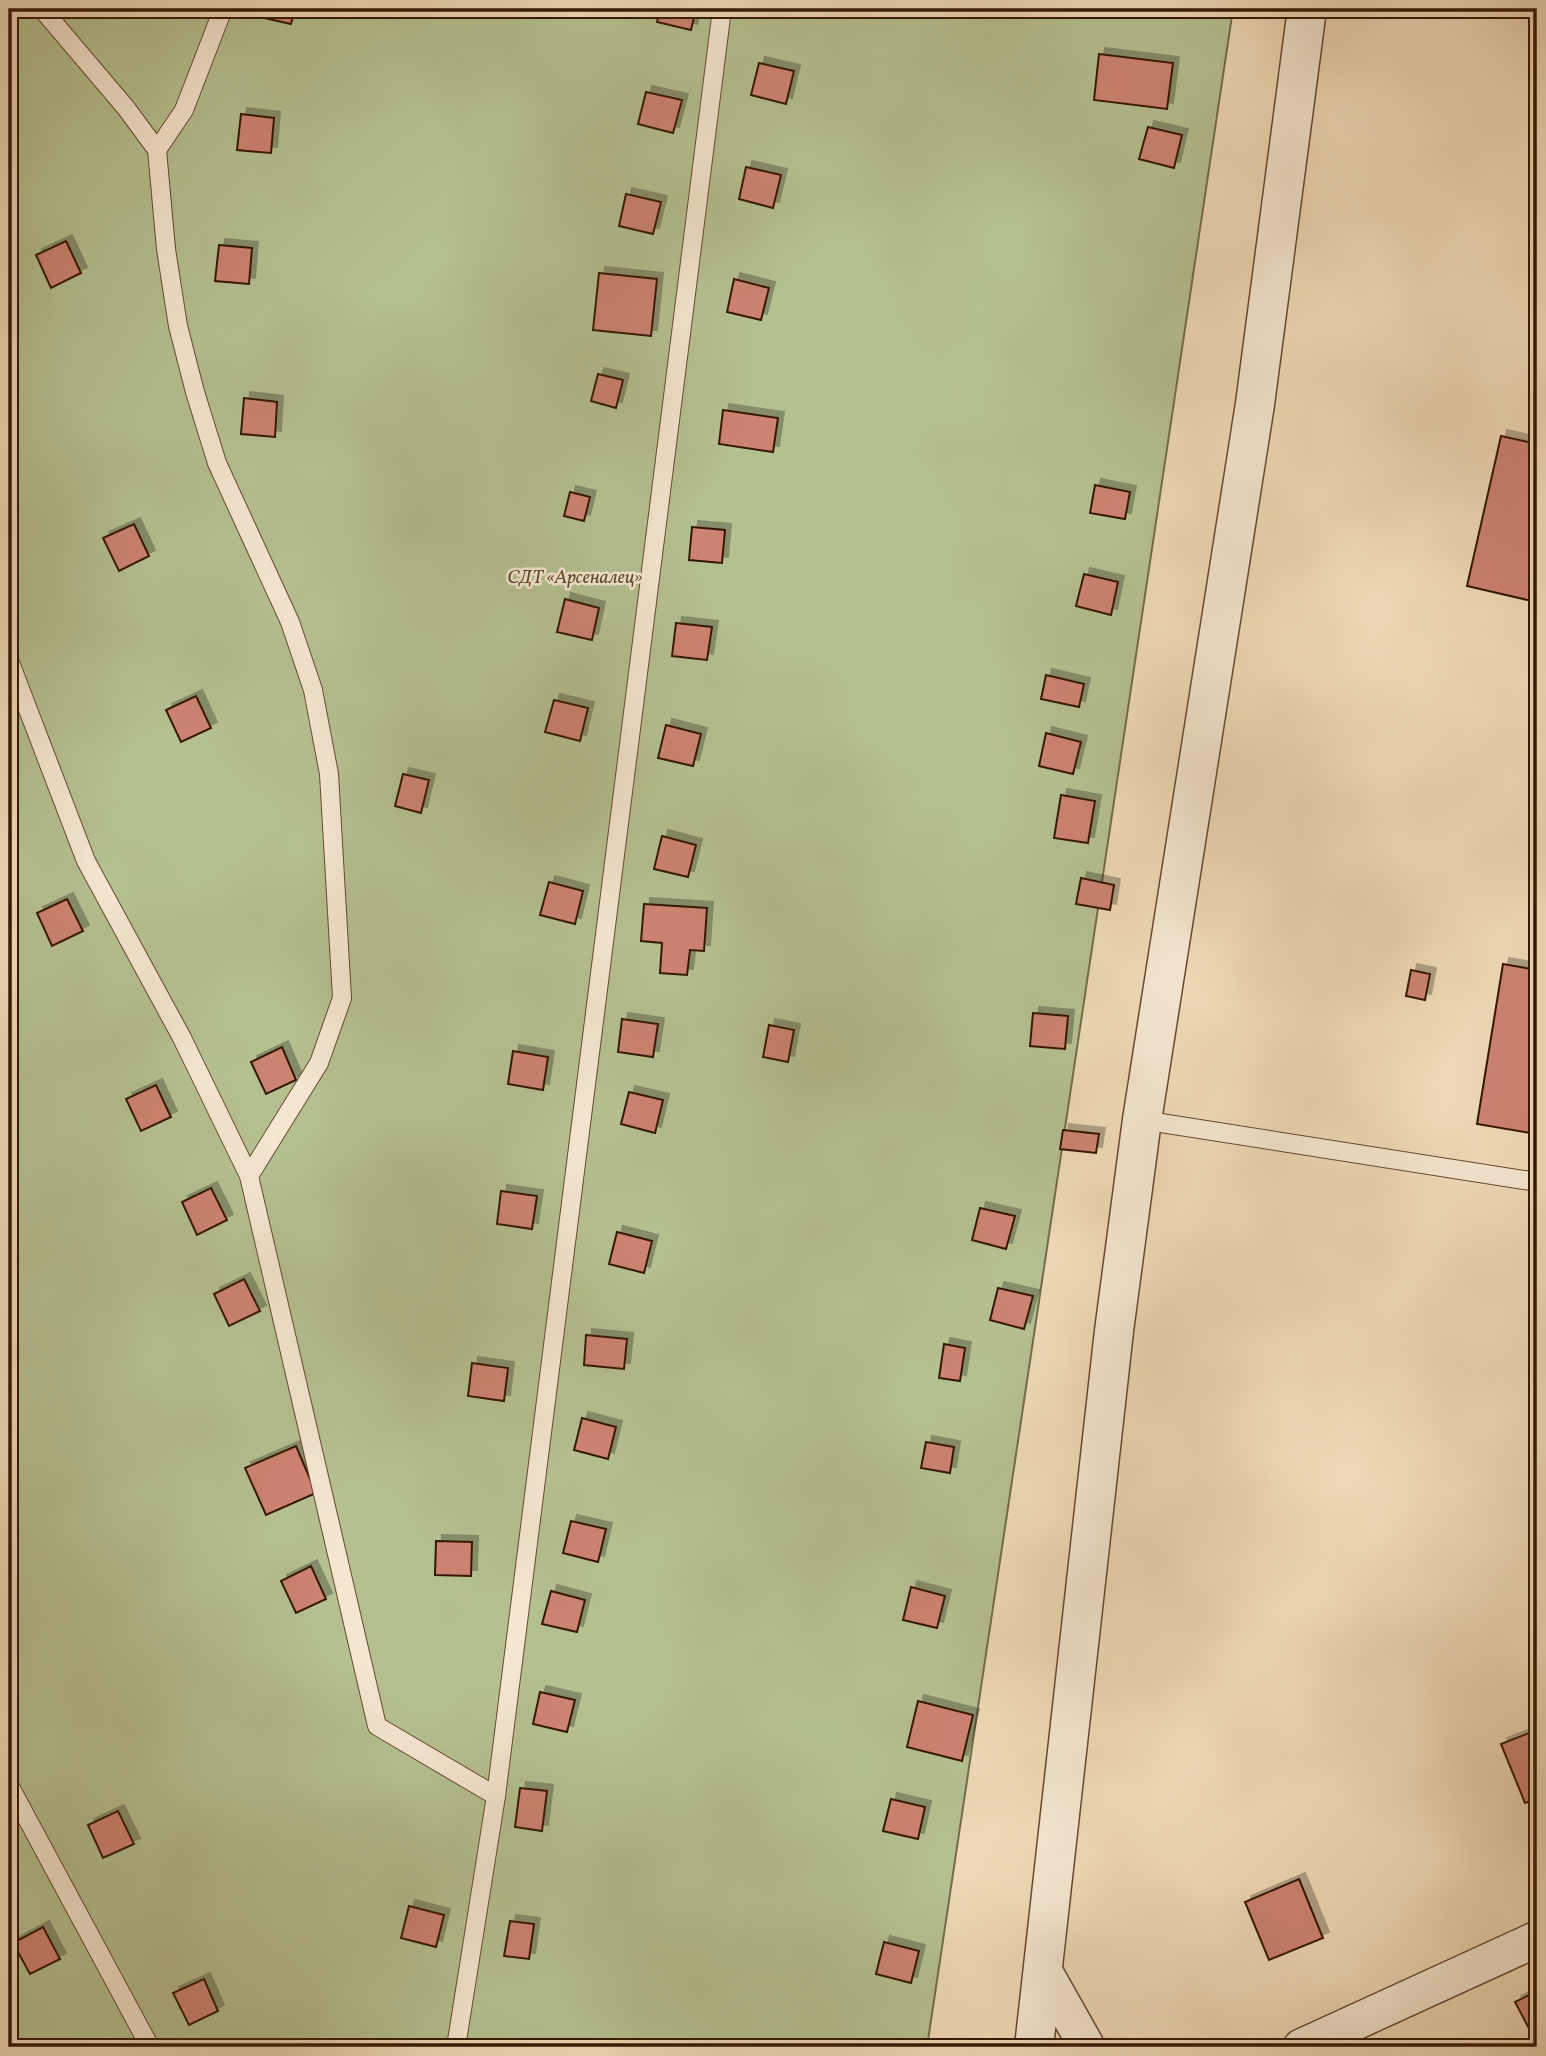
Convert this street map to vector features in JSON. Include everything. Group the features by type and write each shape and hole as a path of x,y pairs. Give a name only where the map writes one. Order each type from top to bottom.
{"street":[{"path":"1034,2047 1114,1331 1142,1120 1255,404 1307,9"},
{"path":"1301,2047 1537,1939"},
{"path":"1042,1967 1087,2047"}],"lane":[{"path":"42,9 158,150 168,262 178,326 195,392 217,463 290,622 313,690 329,774 342,998 319,1063 249,1176"},
{"path":"158,150 184,110 223,9"},
{"path":"456,2047 496,1796 722,9"},
{"path":"9,660 86,861 182,1038 249,1176 377,1726 496,1796"},
{"path":"1142,1120 1537,1181"},
{"path":"9,1785 150,2047"}],"green space":[{"name":"СДТ «Арсеналец»","path":"9,9 1233,9 927,2047 9,2047"}],"building":[{"path":"253,9 295,9 291,24 251,15"},
{"path":"660,9 696,9 691,30 657,22"},
{"path":"1099,54 1173,63 1167,109 1094,100"},
{"path":"759,63 794,71 786,104 751,95"},
{"path":"646,92 682,100 673,133 638,124"},
{"path":"241,114 274,118 271,153 237,150"},
{"path":"1148,127 1182,135 1174,168 1139,159"},
{"path":"746,167 781,175 773,208 739,199"},
{"path":"626,194 661,202 653,234 619,226"},
{"path":"66,241 81,273 51,288 36,255"},
{"path":"219,245 252,248 249,284 215,281"},
{"path":"599,273 657,279 651,336 593,330"},
{"path":"734,279 769,288 761,320 727,312"},
{"path":"598,374 623,380 616,408 591,401"},
{"path":"244,398 277,402 275,437 241,434"},
{"path":"723,410 778,418 773,452 719,444"},
{"path":"1501,436 1537,444 1537,576 1532,601 1467,586"},
{"path":"1095,485 1130,492 1125,519 1090,513"},
{"path":"570,492 590,497 584,521 564,516"},
{"path":"134,524 149,556 119,571 103,538"},
{"path":"692,527 725,530 722,563 689,560"},
{"path":"1084,574 1118,582 1111,615 1076,606"},
{"path":"565,599 599,608 592,640 557,632"},
{"path":"676,623 712,627 707,660 672,656"},
{"path":"1046,675 1084,684 1079,707 1041,699"},
{"path":"196,696 211,728 181,742 166,710"},
{"path":"554,700 588,708 580,741 545,732"},
{"path":"666,725 701,734 693,766 658,758"},
{"path":"1046,733 1081,742 1073,774 1039,766"},
{"path":"403,774 429,780 421,813 395,806"},
{"path":"1061,795 1095,801 1088,843 1054,838"},
{"path":"662,836 696,845 688,877 654,869"},
{"path":"1081,878 1114,885 1110,910 1076,904"},
{"path":"549,882 583,891 575,924 540,915"},
{"path":"67,899 83,931 52,946 37,913"},
{"path":"644,904 707,908 704,951 690,950 687,975 660,973 662,943 641,941"},
{"path":"1503,964 1537,970 1537,1134 1477,1124"},
{"path":"1411,970 1430,974 1425,1000 1406,996"},
{"path":"1033,1013 1068,1016 1065,1049 1030,1046"},
{"path":"622,1019 658,1024 653,1057 618,1052"},
{"path":"769,1025 794,1030 788,1062 763,1057"},
{"path":"282,1047 296,1080 266,1094 251,1062"},
{"path":"513,1051 548,1057 543,1090 508,1084"},
{"path":"156,1085 171,1117 141,1131 126,1099"},
{"path":"629,1092 663,1100 655,1133 621,1124"},
{"path":"1063,1130 1099,1134 1096,1153 1060,1149"},
{"path":"211,1188 227,1220 197,1235 182,1202"},
{"path":"501,1191 537,1196 532,1229 497,1224"},
{"path":"980,1208 1015,1216 1006,1249 972,1240"},
{"path":"617,1232 652,1241 644,1273 609,1264"},
{"path":"244,1279 260,1311 229,1326 214,1294"},
{"path":"998,1288 1033,1296 1024,1329 990,1320"},
{"path":"586,1335 627,1339 624,1369 584,1365"},
{"path":"944,1344 965,1348 960,1381 939,1378"},
{"path":"472,1363 508,1368 504,1401 468,1396"},
{"path":"582,1418 616,1427 608,1459 574,1450"},
{"path":"926,1442 954,1447 950,1473 921,1468"},
{"path":"296,1446 316,1493 266,1515 245,1468"},
{"path":"571,1521 606,1529 598,1562 563,1553"},
{"path":"436,1541 472,1542 471,1576 435,1575"},
{"path":"311,1566 326,1599 296,1613 281,1581"},
{"path":"911,1587 945,1596 937,1628 903,1620"},
{"path":"551,1591 585,1600 577,1632 542,1624"},
{"path":"540,1692 575,1700 567,1732 533,1724"},
{"path":"918,1701 973,1715 962,1761 907,1747"},
{"path":"1537,1730 1537,1799 1525,1803 1501,1744"},
{"path":"520,1788 547,1791 542,1831 515,1827"},
{"path":"891,1799 925,1807 918,1839 883,1831"},
{"path":"118,1811 134,1844 103,1858 88,1825"},
{"path":"1299,1879 1323,1938 1269,1960 1245,1902"},
{"path":"409,1906 444,1915 436,1947 401,1938"},
{"path":"510,1921 534,1924 529,1959 504,1956"},
{"path":"43,1927 60,1959 30,1974 13,1943"},
{"path":"884,1942 919,1951 911,1983 876,1974"},
{"path":"204,1979 218,2011 189,2025 173,1993"},
{"path":"1537,1991 1537,2036 1534,2038 1515,2002"}]}
